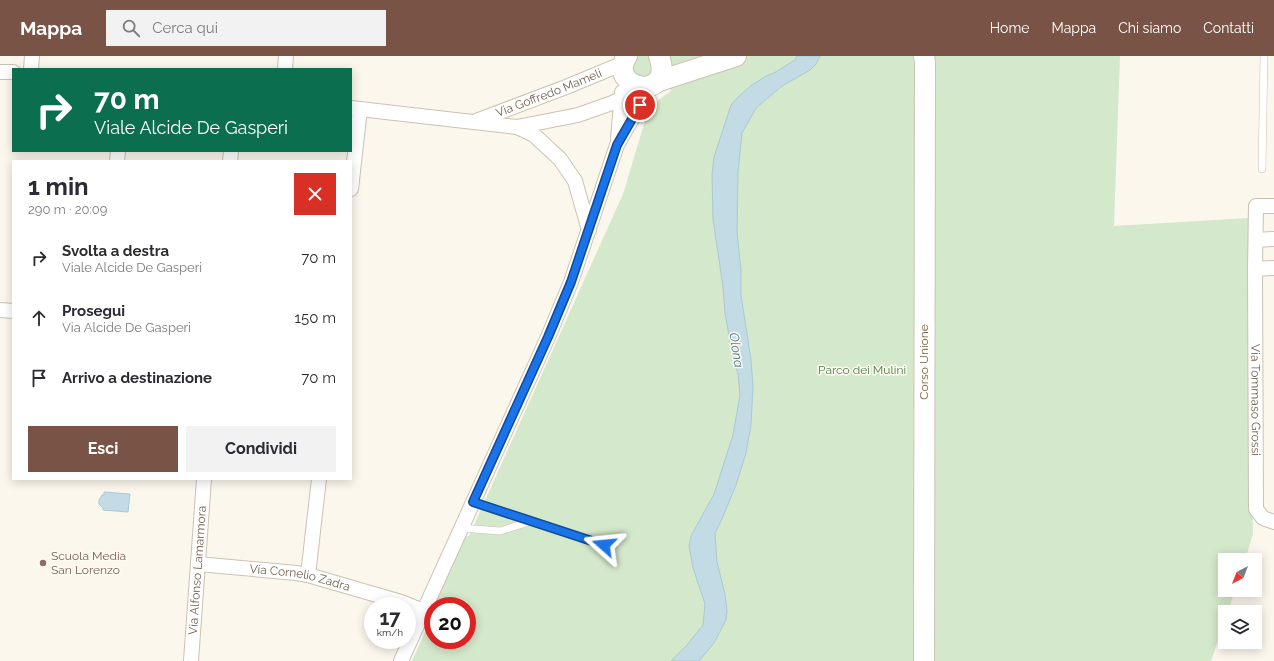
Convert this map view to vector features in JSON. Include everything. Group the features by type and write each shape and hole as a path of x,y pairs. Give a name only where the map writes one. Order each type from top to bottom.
{"street":[{"path":"31,68 32,56"},
{"path":"285,68 286,56"},
{"path":"401,661 551,330 571,282 617,145 652,84 660,76 662,70 659,56"},
{"path":"624,61 625,76 629,82 637,86 652,84 736,56"},
{"name":"Corso Unione","path":"924,661 925,58"},
{"path":"617,145 624,61"},
{"name":"Via Goffredo Mameli","path":"474,122 566,87 624,61"},
{"path":"0,72 12,72"},
{"name":"Via Goffredo Mameli","path":"517,128 578,115 622,98 652,84"},
{"path":"352,168 355,108"},
{"name":"Via Goffredo Mameli","path":"355,108 517,128 534,135 560,159 575,182 589,230"},
{"name":"Via Tommaso Grossi","path":"1274,206 1256,206 1254,269 1256,509 1263,518 1274,522"},
{"path":"1256,240 1274,238"},
{"path":"1254,269 1274,268"},
{"path":"0,310 12,311"},
{"name":"Via Alfonso Lamarmora","path":"191,661 204,480"},
{"path":"308,575 319,480"},
{"name":"Via Cornelio Zadra","path":"198,564 308,575 401,602 423,611"}],"lane":[{"path":"1262,169 1264,56"},
{"path":"473,502 604,545"},
{"path":"461,528 500,531 532,521"}],"green space":[{"name":"Parco dei Mulini","path":"630,56 1120,56 1114,226 1248,218 1253,534 1247,553 1218,553 1218,597 1233,597 1230,605 1218,605 1218,640 1211,661 412,661 424,634 424,649 476,649 476,597 438,597 466,536 469,536 623,194 648,111 653,104 671,91 660,70 635,83"}],"water":[{"name":"Olona","path":"797,56 820,56 816,64 810,70 782,86 756,108 742,133 738,172 737,232 741,270 741,295 751,360 753,386 751,425 746,453 736,485 715,533 717,562 725,594 727,611 726,620 714,643 699,661 671,661 687,645 703,625 705,604 693,568 689,546 691,536 714,494 733,435 740,395 738,373 734,364 725,313 723,287 713,219 712,175 714,157 731,105 752,85 795,60"},
{"path":"104,492 130,494 128,512 103,510 99,504 99,500 102,495 104,495"}],"place":[{"name":"Scuola Media San Lorenzo","path":"43,563"}],"route":[{"path":"604,545 473,502 548,337 571,282 617,145 640,105"}]}
